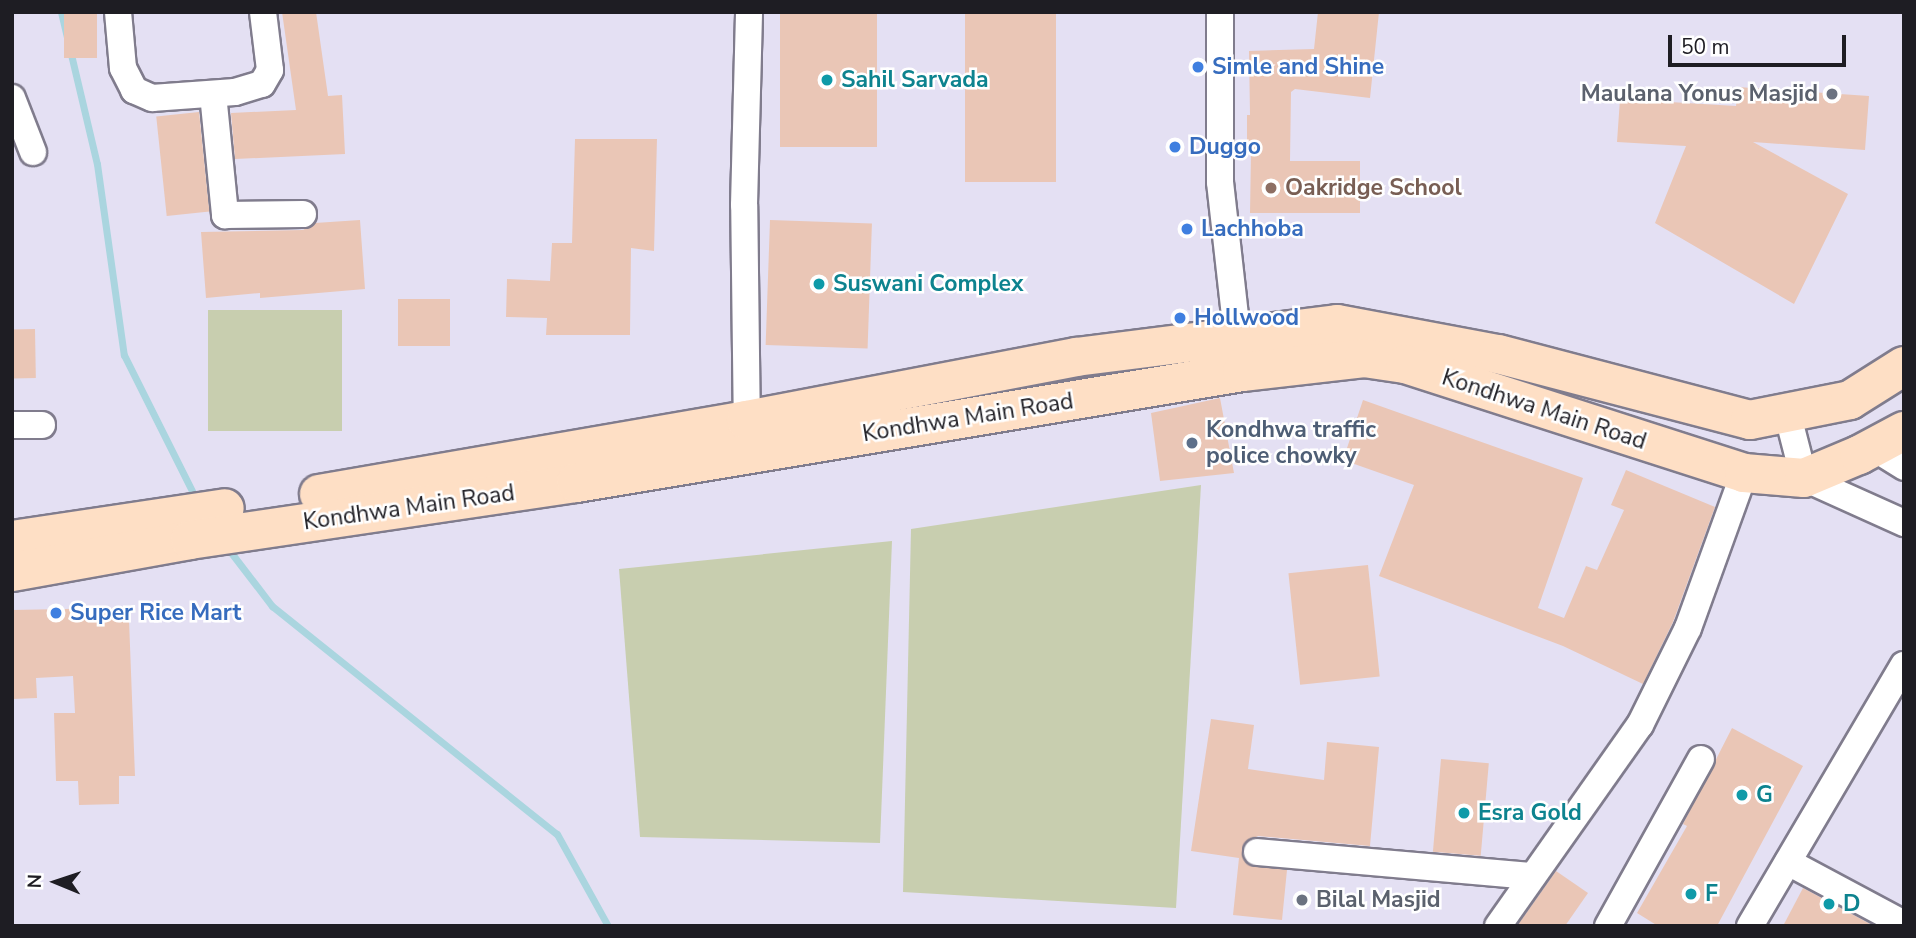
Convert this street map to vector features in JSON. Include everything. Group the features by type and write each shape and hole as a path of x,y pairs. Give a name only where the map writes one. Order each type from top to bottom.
{"main road":[{"name":"Kondhwa Main Road","path":"12,540 382,485 747,437 1239,354 1337,324 1498,354 1750,420 1850,400 1904,366"},
{"name":"Kondhwa Main Road","path":"1239,354 1364,358 1405,364 1744,474 1804,478 1894,448"},
{"name":"Kondhwa Main Road","path":"12,572 203,538 407,510 747,437"}],"street":[{"path":"118,12 123,68 134,90 152,98 235,92 262,84 270,70 262,12"},
{"path":"747,437 744,205 749,12"},
{"path":"1220,12 1220,182 1239,354"},
{"path":"213,94 225,215 303,214"},
{"path":"12,98 33,152"},
{"path":"1787,412 1804,478 1904,523"},
{"path":"12,425 42,425"},
{"path":"1498,926 1640,724 1688,628 1744,474"},
{"path":"1750,926 1904,666"},
{"path":"1608,926 1701,759"},
{"path":"1257,852 1531,876"},
{"path":"1788,862 1904,923"}],"green space":[{"path":"208,310 342,310 342,431 208,431"},
{"path":"1201,485 1176,908 903,892 911,529"},
{"path":"892,541 880,843 640,837 619,569"}],"building":[{"path":"64,12 97,12 97,58 64,58"},
{"path":"282,12 316,12 328,96 342,95 345,154 235,159 231,113 296,110"},
{"name":"Sahil Sarvada","path":"780,12 877,12 877,147 780,147"},
{"path":"965,12 1056,12 1056,182 965,182"},
{"path":"1318,12 1379,12 1370,98 1295,89 1291,92 1290,161 1360,161 1360,213 1250,213 1251,153 1247,153 1247,115 1250,115 1249,51 1314,49"},
{"path":"1738,87 1869,96 1865,150 1753,142 1848,194 1794,304 1655,223 1686,146 1617,142 1620,99 1736,106"},
{"path":"199,112 209,211 167,216 156,116"},
{"path":"575,139 657,139 654,251 631,248 630,335 546,335 547,318 506,317 507,279 550,281 552,243 572,243"},
{"path":"360,220 365,289 260,298 260,293 206,298 201,232 303,230 315,223"},
{"name":"Suswani Complex","path":"770,220 872,224 868,348 766,345"},
{"path":"398,299 450,299 450,346 398,346"},
{"path":"12,329 35,329 36,378 13,378"},
{"name":"Kondhwa traffic police chowky","path":"1220,398 1234,473 1160,481 1151,413"},
{"path":"1363,400 1583,478 1538,608 1564,618 1586,566 1597,570 1624,510 1611,505 1626,470 1715,507 1673,622 1643,684 1563,646 1379,576 1414,485 1343,460"},
{"path":"1368,565 1380,676 1300,685 1288,573"},
{"path":"116,608 116,621 129,620 135,776 119,776 119,804 79,805 78,781 56,781 54,713 75,713 73,676 36,678 37,698 12,699 12,610"},
{"path":"1211,719 1254,725 1248,769 1324,780 1327,742 1379,747 1370,846 1258,836 1244,844 1243,858 1249,865 1287,870 1282,920 1233,915 1239,858 1191,851"},
{"path":"1732,728 1803,766 1717,926 1658,926 1637,913 1687,826 1683,824"},
{"name":"Esra Gold","path":"1441,759 1489,763 1481,856 1433,852"},
{"path":"1556,871 1588,893 1565,926 1517,926"},
{"name":"D","path":"1803,888 1874,926 1783,926"}],"waterway":[{"path":"61,12 97,164 124,355 196,499"},
{"path":"226,546 272,606 557,834 608,926"}],"place":[{"name":"Simle and Shine","path":"1198,67"},
{"name":"Sahil Sarvada","path":"827,80"},
{"name":"Maulana Yonus Masjid","path":"1832,94"},
{"name":"Duggo","path":"1175,147"},
{"name":"Oakridge School","path":"1271,188"},
{"name":"Lachhoba","path":"1187,229"},
{"name":"Suswani Complex","path":"819,284"},
{"name":"Hollwood","path":"1180,318"},
{"name":"Kondhwa traffic police chowky","path":"1192,443"},
{"name":"Super Rice Mart","path":"56,613"},
{"name":"G","path":"1742,795"},
{"name":"Esra Gold","path":"1464,813"},
{"name":"F","path":"1691,894"},
{"name":"Bilal Masjid","path":"1302,900"},
{"name":"D","path":"1829,904"}]}
